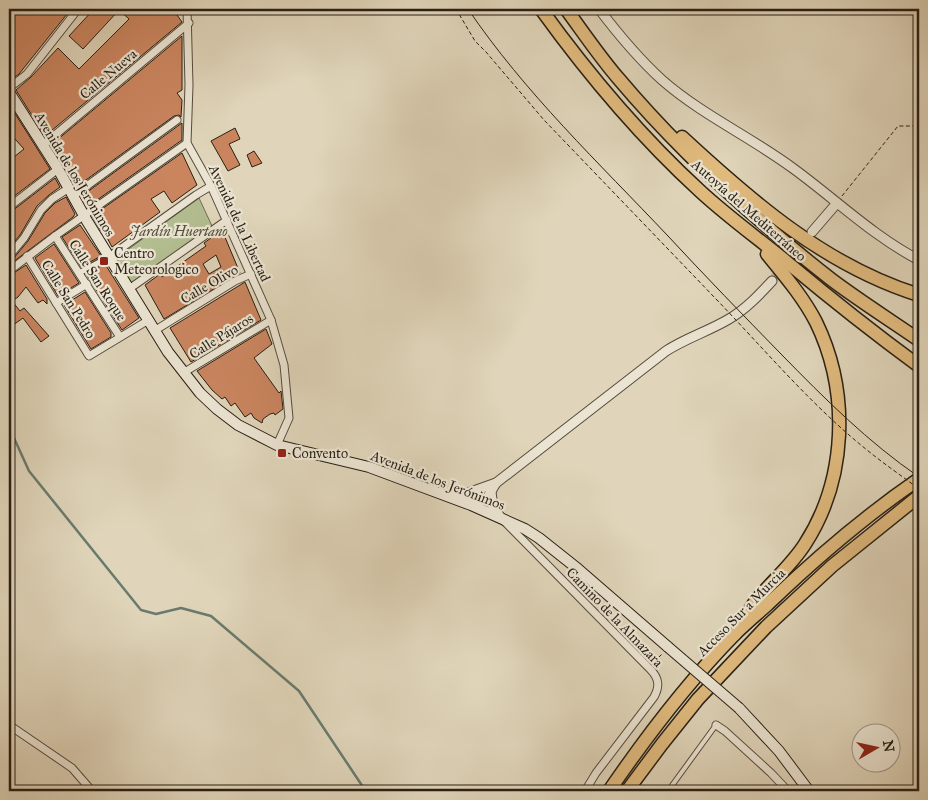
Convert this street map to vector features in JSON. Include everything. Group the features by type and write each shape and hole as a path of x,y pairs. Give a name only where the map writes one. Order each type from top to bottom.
{"highway":[{"name":"Autovía del Mediterráneo","path":"541,9 607,94 700,191 841,307 919,366"},
{"path":"566,9 597,52 645,110 732,197 834,281 919,340"},
{"name":"Autovía del Mediterráneo","path":"570,9 612,60 664,118 750,198 802,238 888,284 919,295"},
{"path":"735,634 755,603 805,544 816,524 831,486 838,453 839,435 839,406 836,383 815,321 798,293 750,233"},
{"name":"Acceso Sur a Murcia","path":"609,791 687,689 735,634 823,553 919,479"},
{"name":"Acceso Sur a Murcia","path":"628,791 698,699 766,627 832,566 919,496"}],"main road":[{"name":"Avenida de los Jerónimos","path":"9,90 12,106 43,145 147,321 183,374 211,404 238,425 277,445 369,467 474,506 525,529 556,550 739,708 779,751 809,791"}],"street":[{"path":"9,90 27,74 78,9"},
{"path":"10,266 187,143 188,9"},
{"path":"600,9 617,32 662,80 712,116 768,150 901,251 919,260"},
{"name":"Calle Nueva","path":"43,145 189,23"},
{"path":"9,256 24,238 41,210 52,199 71,192 177,120"},
{"name":"Avenida de la Libertad","path":"187,143 211,186 271,320 284,365 288,418 277,445"},
{"path":"9,207 58,170"},
{"path":"80,273 109,257 211,186"},
{"path":"812,232 836,203"},
{"path":"129,289 227,220"},
{"name":"Calle San Roque","path":"54,236 80,273 120,337"},
{"name":"Calle San Pedro","path":"27,256 89,356 120,337"},
{"name":"Calle Olivo","path":"154,331 235,281 251,274"},
{"path":"447,496 460,495 496,483 666,351 721,324 743,310 772,281"},
{"path":"56,303 87,284"},
{"name":"Calle Pájaros","path":"183,374 271,320"},
{"path":"120,337 147,321"},
{"path":"476,490 472,496 474,506 482,502 496,483"},
{"path":"491,492 493,507 501,518"},
{"name":"Camino de la Almazara","path":"501,518 649,667 654,673 658,684 654,696 596,773 585,791"},
{"path":"9,725 72,768 92,791"},
{"path":"716,726 725,731 788,791"}],"lane":[{"path":"668,791 716,726"}],"path":[{"path":"456,9 475,41 544,120 800,387 866,450 919,489"},
{"path":"836,203 898,126 919,126"},
{"path":"649,667 668,647"}],"green space":[{"name":"Jardín Huertano","path":"199,198 212,226 128,286 112,261"}],"building":[{"path":"9,9 71,9 19,74 9,81"},
{"path":"94,9 176,9 179,13 177,15 182,22 45,136 16,90 58,48 79,69 129,19 119,10 83,49 69,36"},
{"path":"182,36 182,90 177,93 182,100 181,117 179,115 174,116 79,185 51,145"},
{"path":"9,104 50,169 9,200 9,152 14,157 24,149 15,139 9,143"},
{"path":"182,123 182,140 90,205 83,195"},
{"path":"235,128 240,139 229,144 240,165 228,171 211,141"},
{"path":"254,151 262,163 252,167 247,155"},
{"path":"182,153 197,185 172,203 164,191 151,199 160,212 112,247 103,230 101,231 92,216"},
{"path":"55,178 60,187 37,206 20,235 9,248 9,212"},
{"path":"66,197 75,214 73,217 9,265 9,261 13,259 28,241 45,213 55,203"},
{"path":"80,225 101,256 81,267 62,237"},
{"path":"222,230 240,273 164,319 145,285 160,274 162,277 206,246 204,243","holes":["216,255 221,267 209,274 203,264"]},
{"path":"54,244 79,283 58,296 35,258"},
{"path":"105,264 139,318 122,330 86,274"},
{"path":"26,265 47,299 47,304 43,300 38,303 26,287 12,301 20,311 24,308 49,336 41,342 23,318 9,328 9,276"},
{"path":"245,282 261,320 191,362 170,328"},
{"path":"85,292 111,333 111,337 91,349 64,305"},
{"path":"266,329 272,344 254,358 279,393 281,391 283,409 275,415 274,413 270,414 263,419 262,423 254,418 251,413 245,417 235,403 231,406 225,397 222,399 197,371"}],"waterway":[{"path":"9,427 29,471 141,610 156,614 181,608 211,616 299,691 367,791"}],"tunnel":[{"path":"772,281 808,236"}],"tram line":[{"path":"468,9 514,70 564,127 797,371 847,419 900,464 919,477"}],"place":[{"name":"Centro Meteorologico","path":"104,261"},
{"name":"Convento","path":"282,453"}]}
